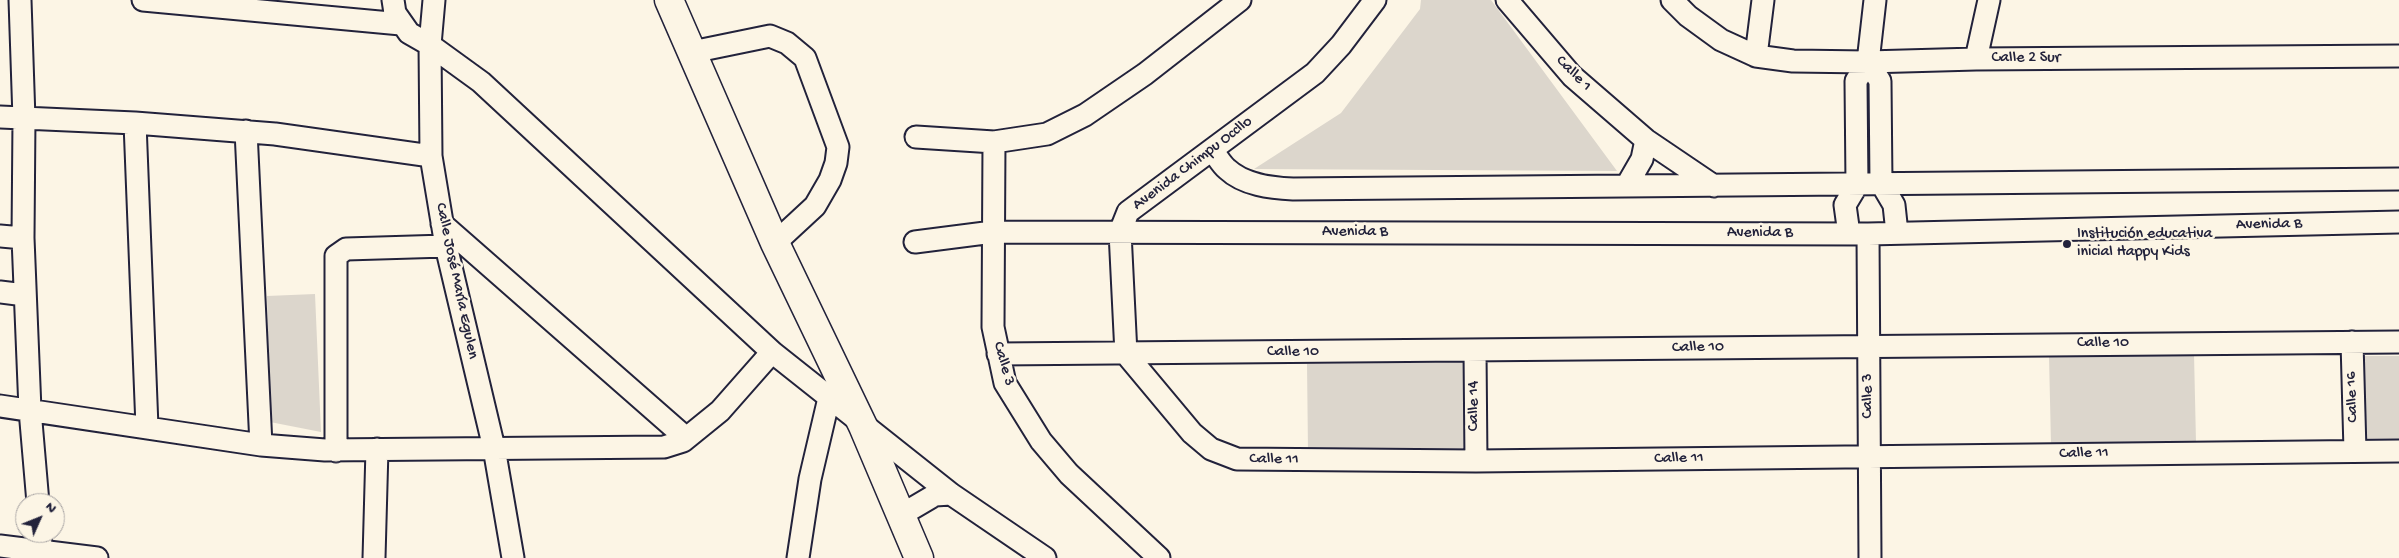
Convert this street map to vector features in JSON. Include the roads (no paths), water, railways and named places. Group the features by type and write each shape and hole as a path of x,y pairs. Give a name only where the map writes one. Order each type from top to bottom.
{"street":[{"path":"20,0 24,118 23,238 30,410 37,493"},
{"path":"143,0 401,24"},
{"path":"393,0 395,13 409,33 430,45 480,82 772,352 951,494 1045,558"},
{"name":"Calle José María Egulen","path":"434,0 430,45 431,156 446,246 494,448 513,558"},
{"path":"669,0 775,243 863,426 919,558"},
{"path":"916,137 994,142 1047,134 1085,115 1145,74 1240,0"},
{"name":"Avenida Chimpu Occllo","path":"1120,232 1128,212 1315,74 1341,46 1375,0"},
{"name":"Calle 1","path":"1507,0 1572,76 1646,140 1714,186"},
{"name":"Calle 2 Sur","path":"1672,0 1688,16 1721,40 1756,56 1793,61 1868,62 1976,59 2399,56"},
{"path":"1756,56 1763,0"},
{"name":"Calle 3","path":"1870,558 1869,346 1859,234 1845,204 1857,185 1856,81 1868,62 1875,0"},
{"path":"1976,59 1989,0"},
{"path":"692,52 770,36 787,44 805,58 838,147 836,162 830,180 815,206 775,243"},
{"path":"1868,62 1880,80 1881,183 1894,206 1897,233"},
{"path":"0,117 135,123 275,134 431,156"},
{"path":"135,123 147,427"},
{"path":"246,132 260,445"},
{"path":"1626,186 1642,159 1646,140"},
{"name":"Calle 3","path":"994,142 992,327 1005,383 1041,441 1069,474 1142,540 1159,558"},
{"path":"1212,150 1227,169 1246,180 1267,187 1293,189 2399,179"},
{"name":"Avenida B","path":"1120,232 1859,234 2399,222"},
{"path":"442,224 686,438"},
{"path":"916,242 993,232 1120,232 1126,354"},
{"path":"0,236 23,238"},
{"path":"336,450 336,256 346,249 446,246"},
{"path":"0,292 25,295"},
{"name":"Calle 16","path":"2352,342 2355,451"},
{"name":"Calle 10","path":"998,354 2399,342"},
{"name":"Calle 14","path":"1475,351 1476,461"},
{"path":"0,406 260,445 336,450 664,447 686,438 720,410 772,352"},
{"name":"Calle 11","path":"1126,354 1192,433 1210,449 1237,460 1476,461 2399,451"},
{"path":"798,558 810,479 829,398"},
{"path":"374,558 377,450"},
{"path":"901,515 935,495 951,494"},
{"path":"1142,540 1173,558"},
{"path":"0,546 41,548 96,558"}],"place":[{"name":"Institución educativa inicial Happy Kids","path":"2067,244"}]}
